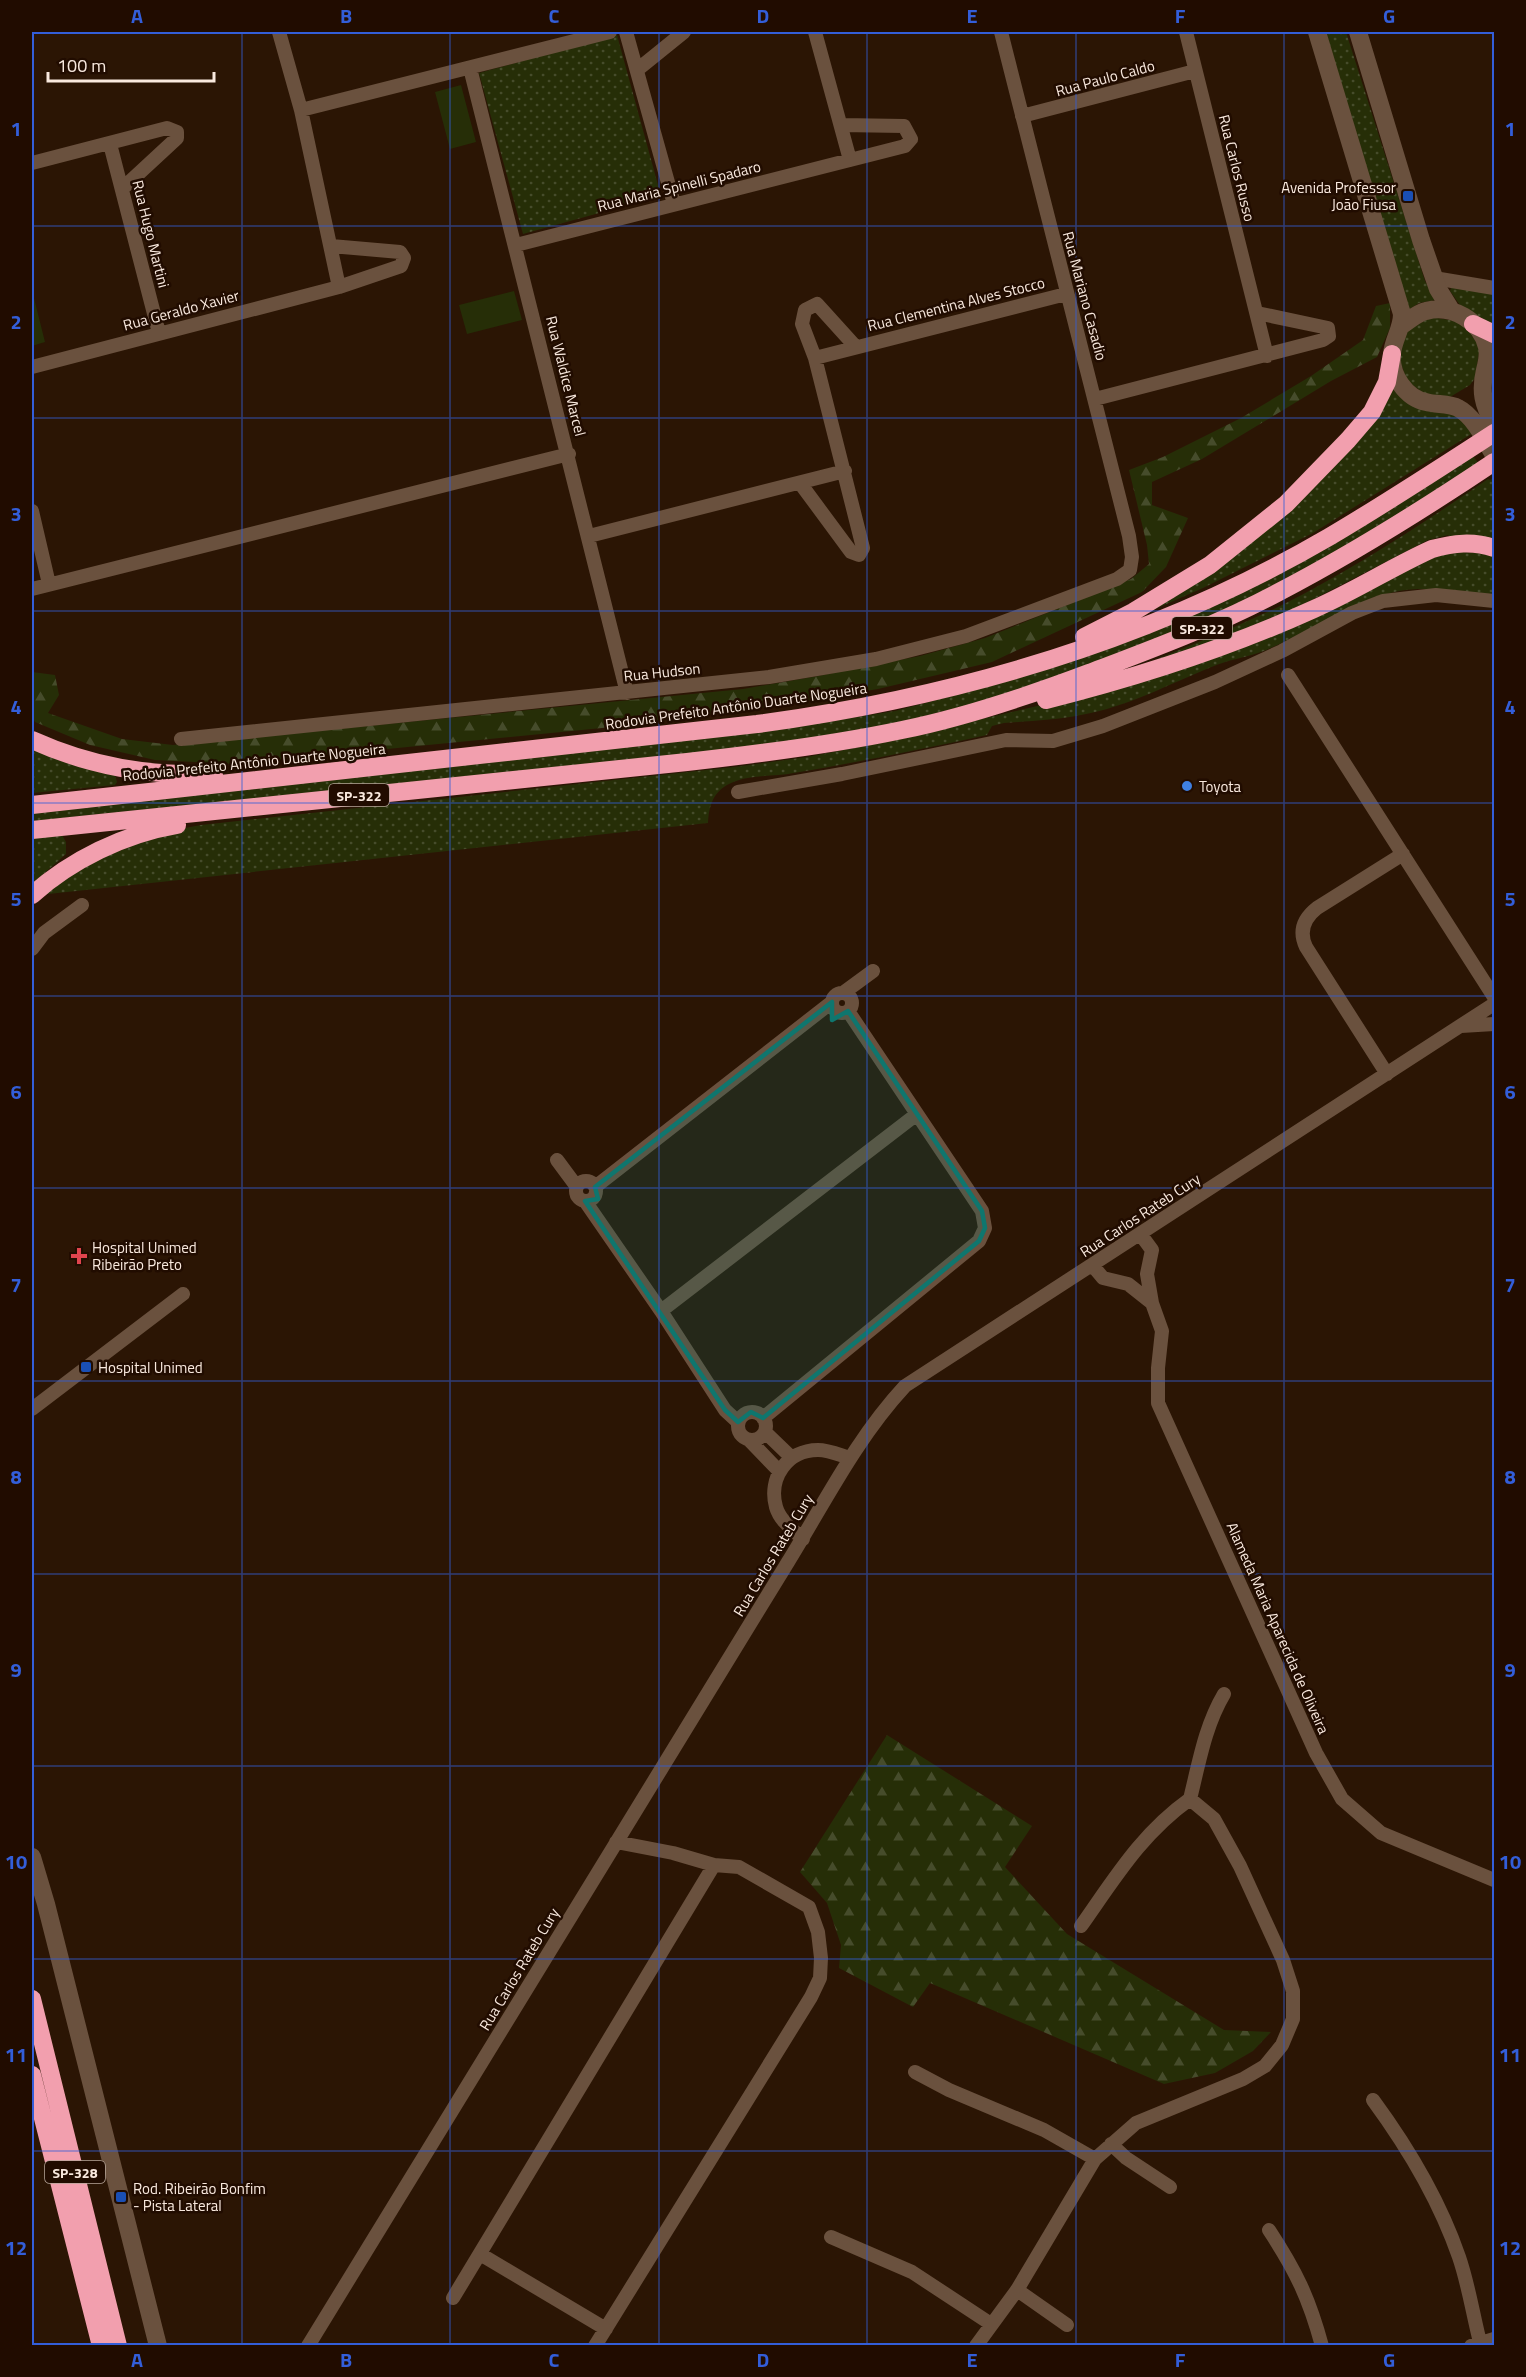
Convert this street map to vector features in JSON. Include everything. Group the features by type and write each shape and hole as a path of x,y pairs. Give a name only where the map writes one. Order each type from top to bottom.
{"highway":[{"path":"1473,324 1494,333"},
{"path":"988,679 1084,637 1133,612 1210,565 1248,536 1286,504 1372,412 1387,382 1392,354"},
{"name":"Rodovia Prefeito Antônio Duarte Nogueira","path":"32,805 494,755 816,716 891,702 988,679 1064,655 1144,625 1225,590 1328,537 1494,433"},
{"name":"SP-322","path":"32,830 687,762 772,752 903,730 983,709 1057,685 1210,625 1276,594 1342,557 1394,527 1494,462"},
{"path":"903,730 1000,711 1116,682 1208,652 1258,634 1317,608 1432,549 1466,543 1482,544 1494,548"},
{"path":"32,740 89,762 141,772 170,775 324,772"},
{"path":"32,895 62,872 91,855 143,832 330,798"},
{"name":"SP-328","path":"32,1999 118,2346"},
{"name":"SP-328","path":"32,2075 101,2346"}],"main road":[{"path":"1317,32 1402,314 1402,326 1392,354 1394,372 1416,399 1456,407 1465,412 1494,455"},
{"path":"1358,32 1434,278 1451,310 1473,324 1480,332 1487,348 1488,358 1482,392 1484,404 1494,423"},
{"path":"1402,326 1425,311 1451,310"},
{"path":"32,1857 46,1904 158,2346"}],"street":[{"path":"279,32 301,110 339,287"},
{"path":"301,110 610,32"},
{"path":"626,32 674,204"},
{"path":"637,70 684,32"},
{"path":"815,32 850,160"},
{"name":"Rua Mariano Casadio","path":"1001,32 1129,536 1132,557 1130,570"},
{"name":"Rua Carlos Russo","path":"1186,32 1267,356"},
{"name":"Rua Waldice Marcel","path":"470,68 569,454 627,693"},
{"name":"Rua Paulo Caldo","path":"1022,116 1195,71"},
{"name":"Rua Maria Spinelli Spadaro","path":"516,245 905,146 911,139 904,126 841,125"},
{"path":"32,163 167,128 177,132 177,138 123,188"},
{"name":"Rua Hugo Martini","path":"110,144 159,333"},
{"name":"Rua Geraldo Xavier","path":"32,367 339,287 401,266 404,258 399,252 331,246"},
{"path":"1434,278 1494,288"},
{"name":"Rua Clementina Alves Stocco","path":"814,358 1066,294"},
{"name":"Rua Clementina Alves Stocco","path":"800,483 851,552 859,555 864,548 814,358 802,324 805,310 817,303 855,346"},
{"path":"1095,399 1267,356 1323,340 1329,336 1328,328 1257,313"},
{"path":"32,589 569,454"},
{"path":"589,536 845,471"},
{"path":"32,511 49,584"},
{"name":"Rua Hudson","path":"181,739 770,677 876,659 966,636 1117,579 1130,570"},
{"path":"738,792 842,774 1006,740 1053,741 1103,726 1215,682 1282,651 1352,613 1376,604 1400,598 1436,595 1494,601"},
{"path":"1288,675 1494,997"},
{"path":"1387,1074 1306,948 1302,930 1311,912 1403,854"},
{"path":"32,949 44,933 82,905"},
{"path":"585,1201 594,1197 595,1187 873,971"},
{"path":"750,1441 759,1439 764,1425 979,1241 985,1228 982,1211 848,1011 852,1002 849,996 837,998"},
{"name":"Rua Carlos Rateb Cury","path":"308,2346 803,1539 850,1458 880,1413 905,1386 1494,1004"},
{"path":"1459,1026 1494,1024"},
{"path":"661,1311 917,1114"},
{"path":"557,1160 577,1187 577,1196 585,1201 661,1311 725,1410 738,1422 740,1434 750,1441 779,1471"},
{"path":"577,1187 581,1182 587,1181 595,1187"},
{"name":"Alameda Maria Aparecida de Oliveira","path":"1141,1235 1152,1251 1147,1274 1152,1303 1162,1331 1158,1368 1158,1403 1316,1753 1342,1799 1381,1833 1494,1880"},
{"path":"1093,1266 1103,1278 1128,1284 1152,1303"},
{"path":"1128,1284 1147,1274"},
{"path":"32,1409 183,1294"},
{"path":"738,1422 743,1415 751,1412 791,1457"},
{"path":"803,1539 784,1522 776,1508 775,1490 779,1471 791,1457 804,1452 819,1450 850,1458"},
{"path":"1081,1926 1142,1841 1166,1817 1190,1799 1206,1734 1214,1711 1224,1694"},
{"path":"976,2346 1017,2290 1095,2159 1136,2123 1243,2079 1264,2066 1282,2045 1293,2019 1293,1991 1283,1960 1240,1866 1214,1819 1190,1799"},
{"path":"596,2346 811,1997 820,1978 821,1958 818,1932 809,1907 739,1867 714,1865 673,1853 616,1842"},
{"path":"453,2298 714,1865"},
{"path":"915,2072 949,2090 1044,2130 1095,2159"},
{"path":"1373,2100 1423,2175 1442,2215 1459,2256 1471,2299 1477,2345 1494,2338"},
{"path":"1111,2144 1126,2158 1170,2187"},
{"path":"1269,2230 1298,2277 1311,2307 1322,2346"},
{"path":"831,2237 912,2272 991,2324"},
{"path":"480,2254 606,2329"},
{"path":"1017,2290 1067,2325"}],"highlighted area":[{"path":"832,1002 832,1020 848,1011 982,1211 985,1228 979,1241 763,1418 751,1412 738,1422 725,1410 585,1201 598,1199 595,1187"}],"green space":[{"path":"1322,32 1346,32 1425,281 1436,300 1419,303 1407,311"},
{"path":"617,35 661,196 523,234 479,73"},
{"path":"461,85 476,142 450,149 435,92"},
{"path":"1452,285 1494,290 1494,328 1462,308 1450,291"},
{"path":"32,290 45,342 32,346"},
{"path":"514,291 522,320 467,334 459,305"},
{"path":"1390,303 1390,328 1377,357 1331,381 1202,459 1152,482 1152,505 1188,518 1166,567 1142,592 992,662 878,689 762,708 602,728 234,764 155,760 90,745 35,722 32,716 32,672 55,675 59,695 48,713 122,739 173,745 743,689 920,656 985,638 1131,579 1149,564 1147,545 1129,470 1163,457 1241,418 1311,376 1363,340 1376,306"},
{"path":"1431,317 1462,322 1480,347 1475,378 1470,385 1450,397 1426,395 1407,381 1399,358 1405,335 1410,329"},
{"path":"1393,384 1455,414 1473,433 1313,533 1203,588 1146,613 1201,577"},
{"path":"1473,456 1479,464 1375,532 1197,625 998,697 898,723 797,743 32,821 32,813 794,727 895,711 997,684 1093,654 1192,615"},
{"path":"1494,477 1494,542 1448,535 1428,540 1277,618 1126,672 1243,623 1309,591"},
{"path":"1444,551 1494,554 1494,594 1435,589 1399,591 1344,611 1276,646 1219,664 1116,706 1062,718 1004,723 992,726 987,735 818,769 734,781 718,792 710,806 708,823 39,895 95,858 164,832 201,825 807,757 875,744 1071,698"},
{"path":"32,745 115,775 117,782 115,785 32,793"},
{"path":"62,835 66,842 66,854 32,884 32,838"},
{"path":"887,1735 1032,1826 1005,1867 1067,1934 1224,2030 1271,2032 1253,2051 1215,2073 1164,2084 930,1983 913,2007 839,1968 841,1945 827,1903 800,1872"}],"place":[{"name":"Avenida Professor João Fiusa","path":"1408,196"},
{"name":"Toyota","path":"1187,786"},
{"name":"Hospital Unimed Ribeirão Preto","path":"79,1256"},
{"name":"Hospital Unimed","path":"86,1367"},
{"name":"Rod. Ribeirão Bonfim - Pista Lateral","path":"121,2197"}]}
